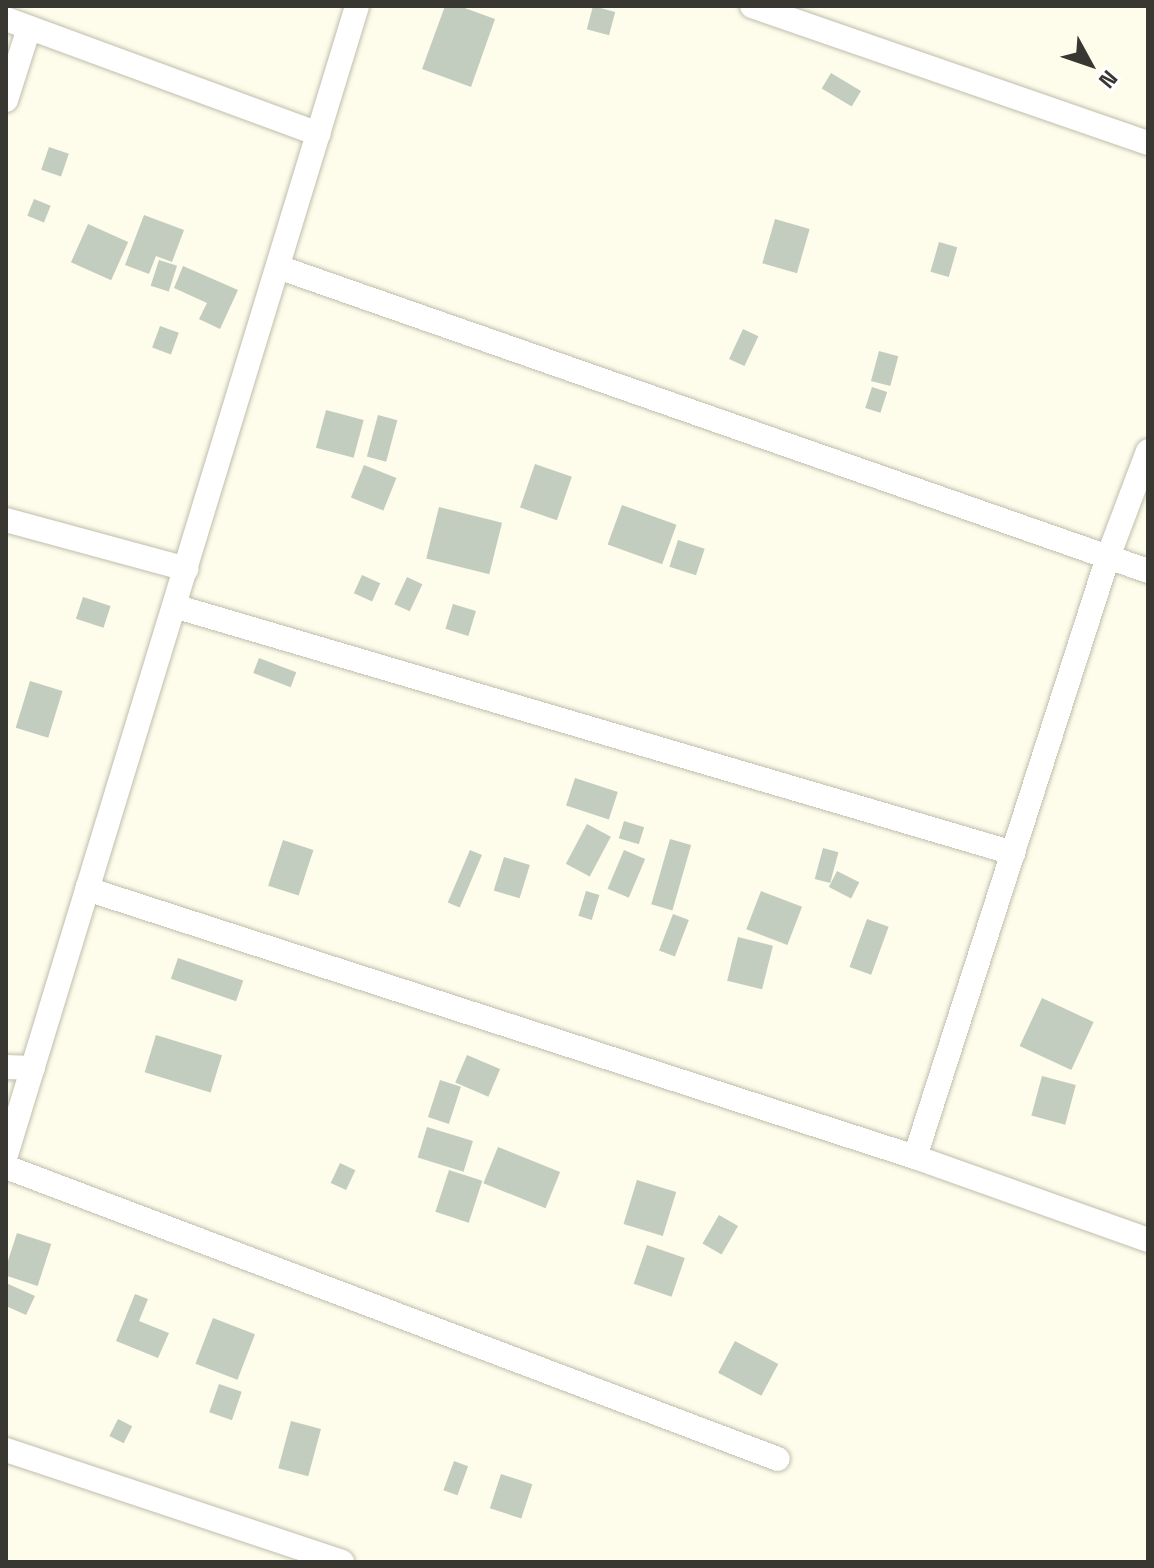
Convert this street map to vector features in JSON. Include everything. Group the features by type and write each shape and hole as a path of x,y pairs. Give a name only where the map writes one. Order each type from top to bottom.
{"street":[{"path":"6,1155 357,6"},
{"path":"752,6 1148,143"},
{"path":"6,19 318,134"},
{"path":"6,100 29,28"},
{"path":"278,267 1148,571"},
{"path":"915,1157 1108,557 1148,451"},
{"path":"6,520 186,569"},
{"path":"174,606 1013,853"},
{"path":"87,889 915,1157 1148,1240"},
{"path":"6,1067 33,1068"},
{"path":"6,1167 778,1459"},
{"path":"6,1450 342,1562"}],"building":[{"path":"445,6 459,6 495,19 471,87 422,69"},
{"path":"593,6 615,12 609,35 587,29"},
{"path":"831,73 861,91 852,106 822,88"},
{"path":"49,147 69,154 61,177 41,170"},
{"path":"34,199 51,206 44,222 27,216"},
{"path":"144,215 184,230 172,262 156,256 149,274 125,265"},
{"path":"775,219 810,229 797,273 762,263"},
{"path":"88,224 128,242 111,280 71,262"},
{"path":"939,242 957,247 949,277 930,272"},
{"path":"159,260 177,266 169,292 151,286"},
{"path":"183,266 238,290 220,329 199,319 207,303 174,288"},
{"path":"160,326 179,333 171,354 152,348"},
{"path":"743,329 758,336 744,366 729,359"},
{"path":"879,351 898,356 890,386 871,381"},
{"path":"872,387 887,392 880,413 865,408"},
{"path":"326,410 364,420 354,458 316,448"},
{"path":"378,415 397,420 386,462 367,457"},
{"path":"535,464 572,477 557,520 520,507"},
{"path":"364,465 396,478 383,511 351,497"},
{"path":"622,505 677,525 662,564 608,544"},
{"path":"439,507 502,523 489,574 426,558"},
{"path":"678,540 705,549 696,575 669,567"},
{"path":"362,575 380,583 372,601 354,593"},
{"path":"407,577 422,584 410,611 394,604"},
{"path":"83,597 111,606 103,628 76,619"},
{"path":"453,604 476,611 468,636 445,629"},
{"path":"259,658 296,672 291,687 253,673"},
{"path":"30,681 63,691 48,738 16,728"},
{"path":"575,778 618,792 609,819 566,806"},
{"path":"624,821 644,827 639,844 619,838"},
{"path":"587,824 611,837 590,876 566,864"},
{"path":"670,839 691,845 672,910 651,904"},
{"path":"283,840 313,850 299,896 268,886"},
{"path":"823,848 838,852 830,883 815,879"},
{"path":"470,850 482,855 460,908 448,902"},
{"path":"624,850 645,859 629,898 608,889"},
{"path":"504,857 530,865 520,898 494,890"},
{"path":"837,871 859,882 851,898 829,887"},
{"path":"586,891 599,895 592,920 578,916"},
{"path":"761,891 802,907 787,945 746,929"},
{"path":"673,914 689,920 675,957 659,950"},
{"path":"867,919 889,927 871,975 850,967"},
{"path":"738,937 773,946 762,989 727,981"},
{"path":"178,958 243,980 236,1001 171,979"},
{"path":"1042,998 1094,1022 1071,1070 1020,1046"},
{"path":"156,1035 222,1055 211,1092 145,1072"},
{"path":"467,1055 500,1069 488,1097 455,1083"},
{"path":"1042,1076 1076,1085 1065,1125 1031,1116"},
{"path":"440,1080 461,1087 449,1124 428,1117"},
{"path":"427,1127 473,1141 464,1172 418,1158"},
{"path":"498,1147 560,1172 546,1208 483,1183"},
{"path":"340,1163 355,1170 346,1190 331,1183"},
{"path":"449,1170 482,1181 469,1223 435,1212"},
{"path":"637,1180 676,1192 663,1236 624,1224"},
{"path":"719,1215 738,1226 722,1255 702,1244"},
{"path":"17,1233 51,1244 38,1286 6,1276"},
{"path":"647,1245 685,1258 671,1297 634,1284"},
{"path":"6,1283 35,1296 26,1315 6,1306"},
{"path":"135,1294 148,1299 139,1321 169,1333 158,1358 116,1341"},
{"path":"213,1318 255,1334 237,1380 195,1364"},
{"path":"735,1341 778,1364 761,1396 718,1373"},
{"path":"219,1384 242,1392 232,1420 209,1412"},
{"path":"118,1419 132,1426 124,1443 109,1436"},
{"path":"291,1421 321,1429 308,1476 278,1468"},
{"path":"454,1461 468,1466 457,1495 443,1490"},
{"path":"501,1474 532,1484 521,1518 490,1508"}]}
